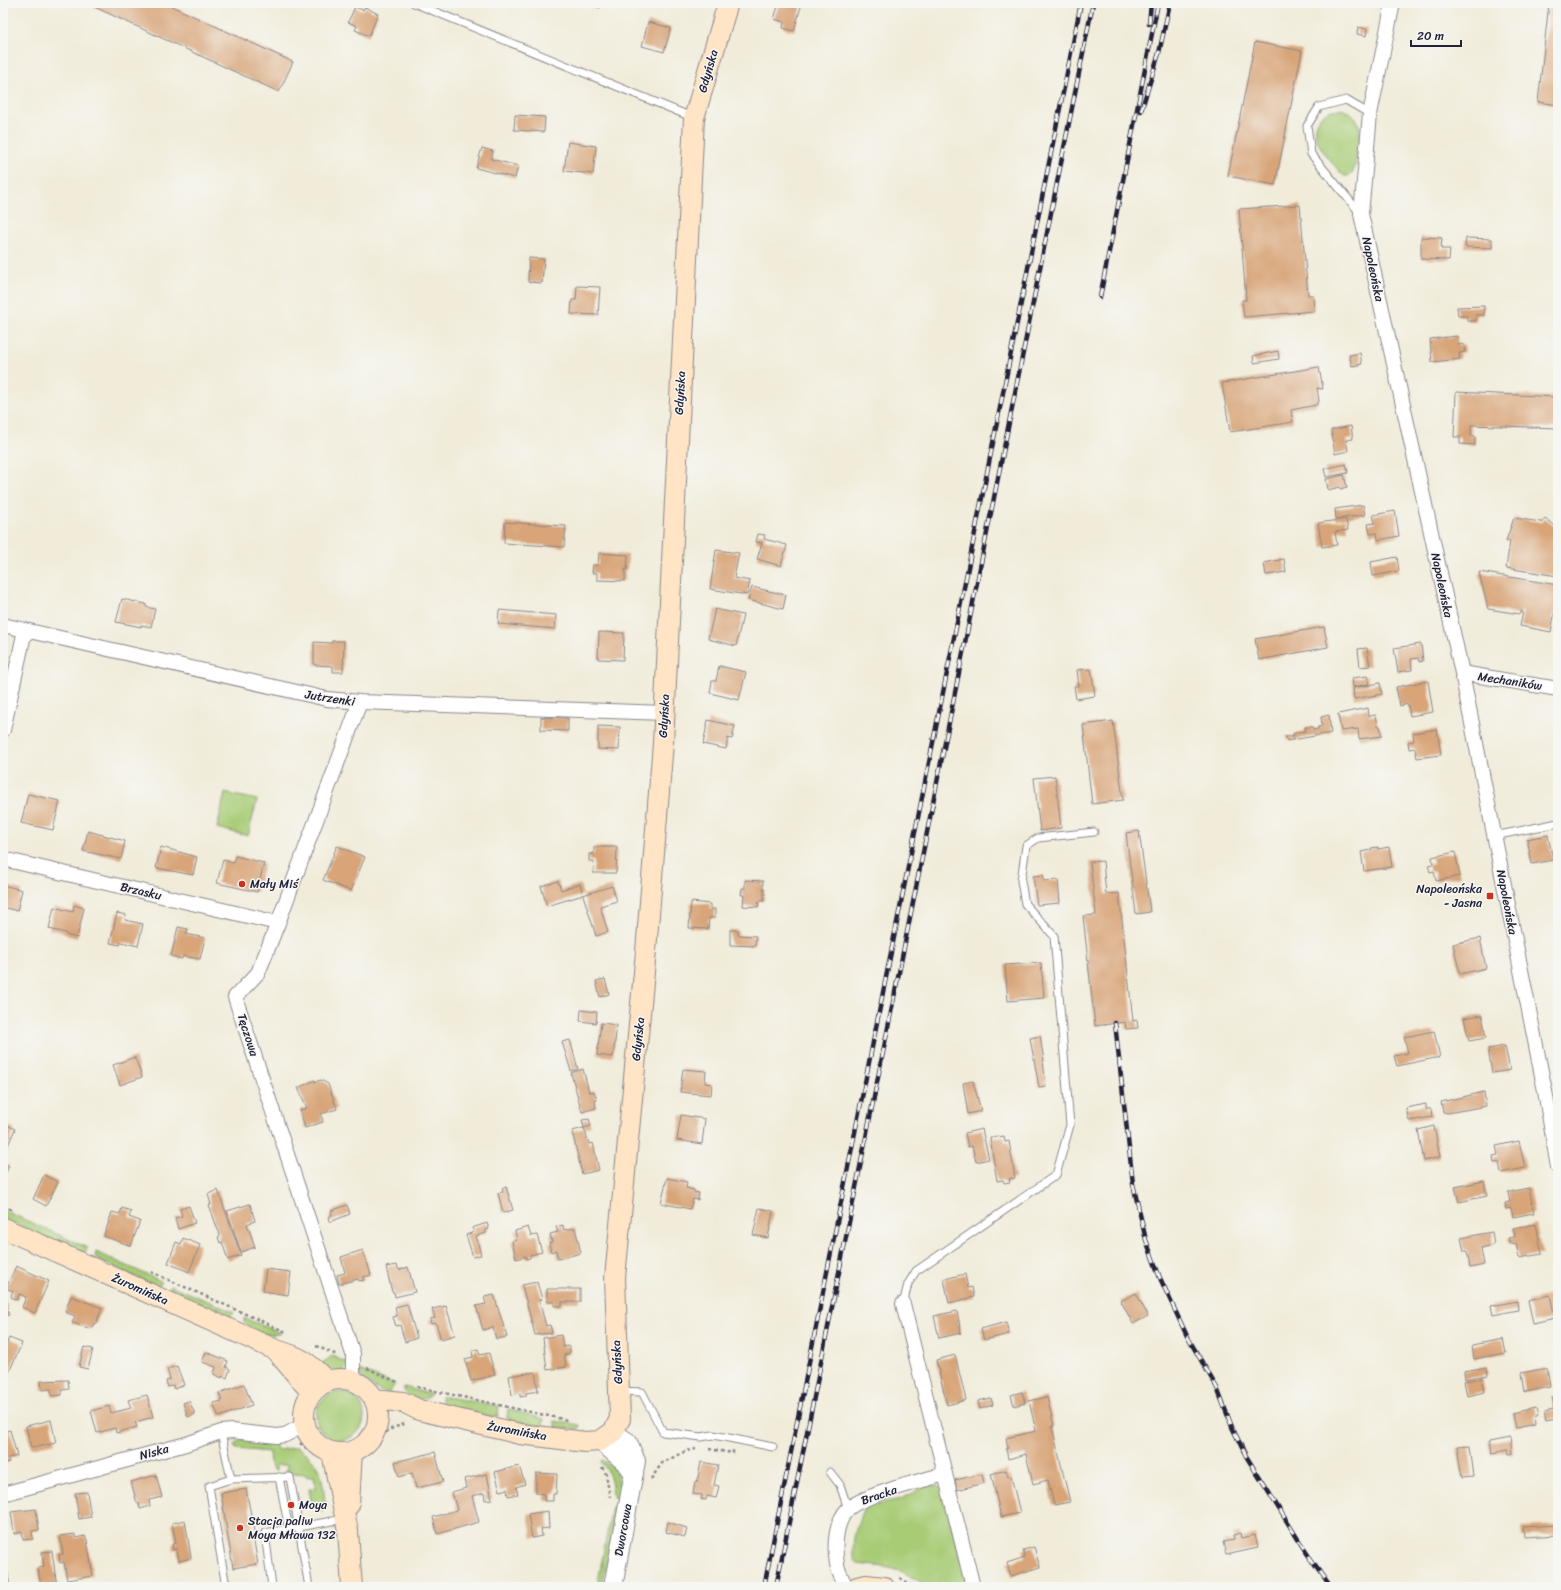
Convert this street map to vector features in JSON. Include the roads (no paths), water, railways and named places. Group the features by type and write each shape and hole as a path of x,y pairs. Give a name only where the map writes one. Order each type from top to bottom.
{"main road":[{"name":"Gdyńska","path":"607,1437 620,1419 614,1278 646,951 665,713 694,118 728,3"},
{"name":"Żuromińska","path":"3,1228 276,1350 292,1355 312,1366 319,1387"},
{"path":"346,1525 360,1453 362,1447 370,1440 378,1421 378,1410 374,1399 353,1372 319,1387 304,1408 304,1425 310,1438 320,1447 332,1453 360,1453"},
{"name":"Żuromińska","path":"374,1399 403,1402 413,1417"},
{"name":"Żuromińska","path":"378,1421 413,1417 520,1434 585,1442 607,1437"},
{"path":"332,1453 346,1525 352,1587"},
{"path":"857,1587 890,1581"}],"street":[{"name":"Napoleońska","path":"1393,3 1370,114 1361,214 1462,673 1494,836 1551,1091 1558,1167"},
{"name":"Jutrzenki","path":"3,625 327,699 360,702 665,713"},
{"path":"3,730 25,630"},
{"name":"Mechaników","path":"1462,673 1558,689"},
{"name":"Tęczowa","path":"353,1372 353,1354 235,997 258,974 360,702"},
{"name":"Brzasku","path":"3,859 278,923"},
{"path":"903,1304 973,1587"},
{"name":"Niska","path":"3,1494 186,1444 221,1432 232,1431 277,1436 285,1435 304,1425"},
{"name":"Dworcowa","path":"607,1437 628,1442 636,1461 613,1587"},
{"name":"Bracka","path":"846,1587 837,1566 835,1552 840,1520 848,1509 861,1500 944,1474"}],"lane":[{"path":"414,3 694,118"},
{"path":"1361,214 1311,154 1307,126 1319,107 1346,100 1370,114"},
{"path":"1494,836 1558,823"},
{"path":"903,1304 908,1284 916,1271 1056,1175 1070,1125 1054,936 1025,904 1021,881 1026,846 1038,838 1094,832"},
{"path":"618,1390 642,1392 663,1432 702,1438 713,1435 773,1447"},
{"path":"221,1432 232,1479"},
{"path":"830,1472 840,1485 848,1509"},
{"path":"279,1477 289,1529"},
{"path":"230,1587 225,1581 209,1486 232,1479 279,1477 290,1477 309,1587"},
{"path":"272,1587 265,1533 299,1527 346,1525"},
{"path":"3,1568 6,1587"}],"railway":[{"path":"764,1587 1081,3"},
{"path":"776,1587 1093,3"},
{"path":"1149,24 1151,3"},
{"path":"1100,297 1158,3"},
{"path":"1141,111 1159,53 1170,3"},
{"path":"1115,1023 1133,1184 1146,1240 1160,1278 1187,1336 1217,1388 1232,1427 1246,1456 1306,1552 1331,1587"}],"place":[{"name":"Mały Miś","path":"242,884"},
{"name":"Napoleońska - Jasna","path":"1490,896"},
{"name":"Moya","path":"291,1505"},
{"name":"Stacja paliw Moya Mława 132","path":"240,1528"}]}
